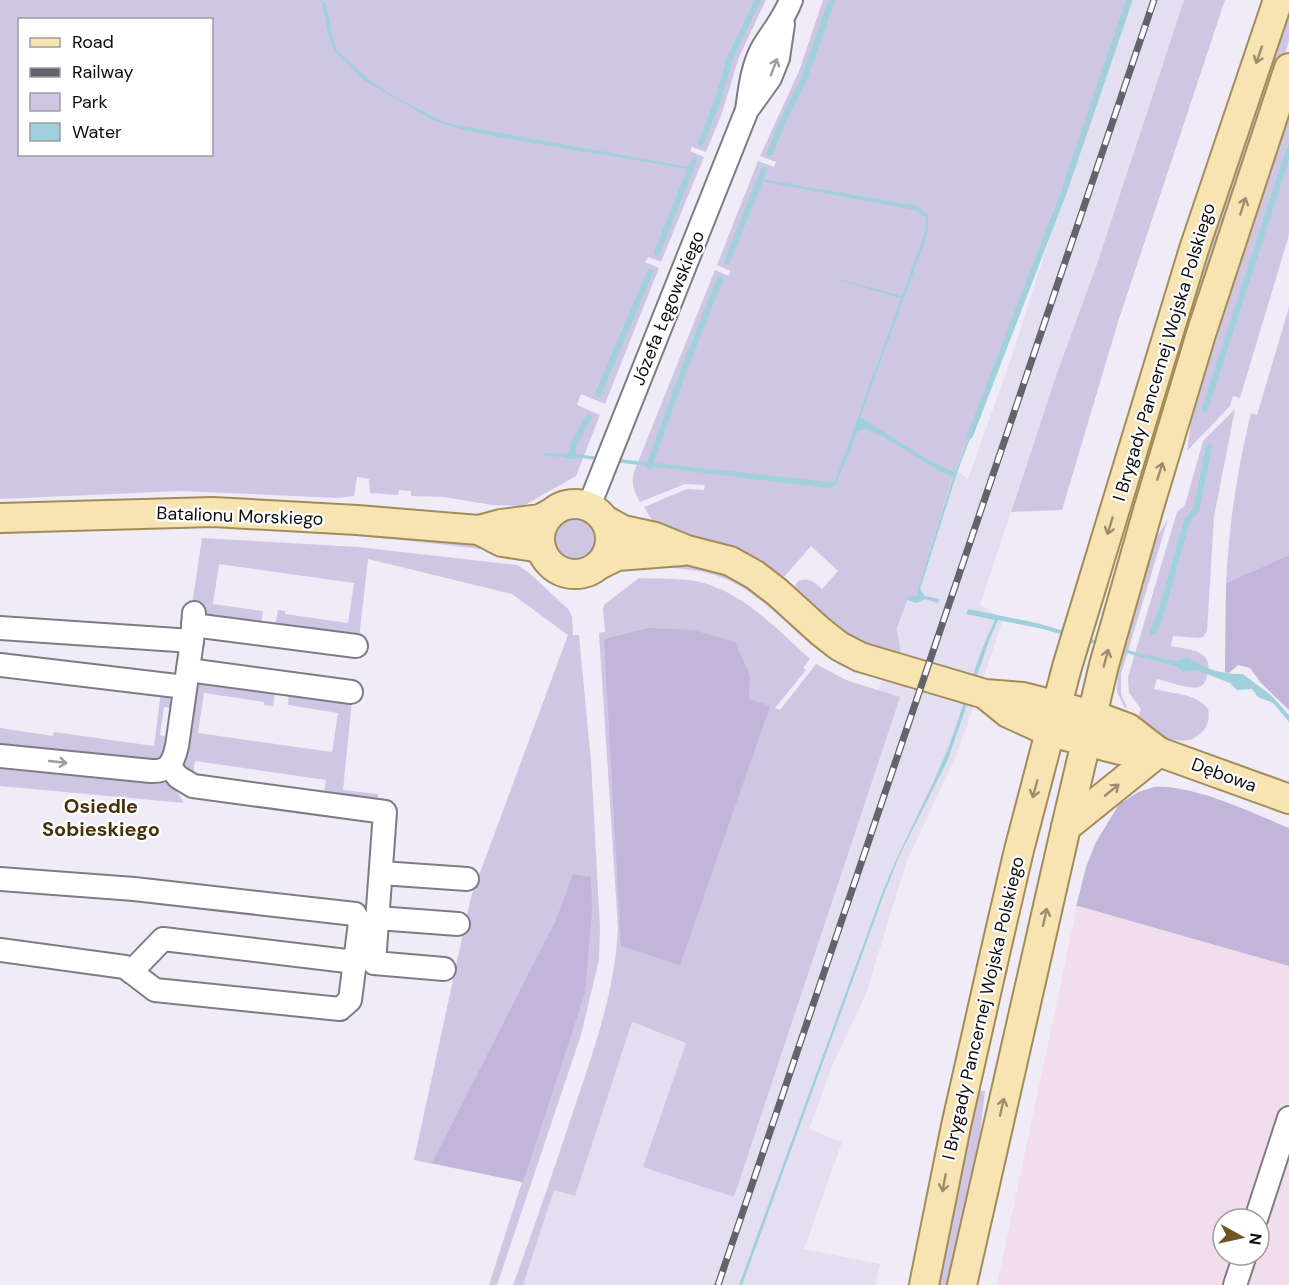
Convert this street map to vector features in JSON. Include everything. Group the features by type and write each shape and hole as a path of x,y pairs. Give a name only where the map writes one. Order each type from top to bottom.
{"main road":[{"name":"I Brygady Pancernej Wojska Polskiego","path":"924,1285 956,1126 991,971 1019,850 1067,667 1194,249 1278,0"},
{"name":"I Brygady Pancernej Wojska Polskiego","path":"963,1285 1066,827 1149,507 1197,345 1289,68"},
{"path":"687,550 617,556 582,573 562,572 554,567 542,550 540,542 543,526 553,512 570,504 597,513 623,530 655,537 687,550 730,561 754,574 839,646 860,657 985,694 1023,697 1053,719"},
{"name":"Batalionu Morskiego","path":"0,518 213,512 346,519 480,530 501,524 540,519 553,512"},
{"path":"597,513 609,529 609,548 599,565"},
{"name":"Batalionu Morskiego","path":"480,530 502,542 535,546 542,550"},
{"path":"1023,697 1067,667"},
{"path":"985,694 1008,712 1090,728"},
{"name":"Dębowa","path":"1090,728 1120,750 1160,752 1289,799"},
{"path":"1066,827 1160,752"}],"street":[{"name":"Józefa Łęgowskiego","path":"597,513 747,110 753,71 761,51 788,8"},
{"path":"0,628 193,626 356,646"},
{"path":"165,769 174,759 177,746 193,626"},
{"path":"0,665 351,692"},
{"path":"0,756 165,769 193,786 385,812 374,963 444,969"},
{"path":"381,873 467,879"},
{"path":"0,879 134,889 355,914 360,923 350,999 340,1009 155,990 125,967 0,950"},
{"path":"377,918 458,924"},
{"path":"131,972 163,939 355,962"},
{"path":"1260,1207 1289,1118"},
{"path":"1235,1285 1241,1267"}],"shaded area":[{"path":"1133,0 1184,0 1098,261 1056,376 980,605 1003,619 957,754 906,863 866,994 833,1064 809,1129 842,1142 804,1249 880,1264 876,1285 523,1285 554,1190 575,1196 631,1022 686,1043 644,1167 734,1197 836,820 951,466 968,479 1012,356 1069,177 1083,146"},
{"path":"1289,555 1289,710 1261,683 1250,668 1238,665 1229,673 1225,672 1225,659 1226,583"},
{"path":"649,628 693,630 735,642 750,676 749,699 770,706 680,965 621,946 604,639"},
{"path":"1154,787 1169,787 1204,795 1289,828 1289,966 1076,907 1086,867 1096,842 1121,801"},
{"path":"573,874 591,877 592,910 585,993 523,1182 432,1163 556,920"},
{"path":"1077,906 1289,966 1289,1285 997,1285"}],"green space":[{"path":"0,0 766,0 739,57 722,113 706,152 692,147 690,151 704,157 661,262 648,257 645,262 659,268 605,404 581,394 577,405 600,415 576,476 523,506 492,505 444,497 411,496 411,491 399,490 398,495 370,493 369,479 357,477 354,496 338,498 181,491 0,499"},
{"path":"823,0 1133,0 1083,146 1062,188 985,399 951,481 917,597 909,595 897,629 900,658 888,655 846,635 794,590 797,582 804,580 813,582 822,589 838,571 811,546 785,576 780,577 758,560 733,547 689,537 655,525 644,507 687,489 704,490 705,485 685,484 640,502 633,484 634,472 715,270 729,276 730,271 717,265 758,161 774,167 776,162 760,156 799,71"},
{"path":"1184,0 1225,0 1118,322 1062,510 1011,512 1056,376 1098,261"},
{"path":"1289,0 1289,41 1192,337 1183,334 1192,294"},
{"path":"1289,105 1289,235 1240,398 1233,396 1230,406 1187,451 1194,399"},
{"path":"1289,307 1289,555 1226,583 1234,498 1246,434 1251,413 1257,415"},
{"path":"1235,409 1214,517 1207,631 1203,637 1199,638 1173,636 1171,646 1199,652 1204,656 1208,667 1207,678 1202,686 1195,688 1157,679 1154,689 1191,697 1208,709 1208,721 1202,732 1195,738 1178,741 1137,722 1141,709 1129,693 1128,677 1177,512 1185,505 1203,441"},
{"path":"576,517 592,523 598,539 592,555 576,561 560,555 554,539 560,523"},
{"path":"1168,519 1121,674 1121,694 1126,710 1117,692 1118,665 1146,563 1154,542"},
{"path":"144,523 361,531 508,548 507,552 392,539 239,527 125,527 0,534 0,530"},
{"path":"202,538 358,547 517,565 528,572 568,609 572,616 573,635 579,635 591,761 600,928 599,960 581,1035 497,1285 489,1285 522,1182 414,1160 471,897 568,635 512,594 368,559 359,638 275,626 278,610 285,611 285,614 348,623 354,583 219,564 213,604 263,611 261,624 191,612"},
{"path":"680,563 714,569 737,579 894,678 892,682 854,671 832,660 754,595 725,579 693,570 651,567"},
{"path":"639,578 695,581 728,593 757,612 810,659 803,668 806,670 775,708 780,710 816,664 846,680 900,697 734,1197 643,1167 686,1043 632,1022 575,1196 554,1190 523,1285 513,1285 590,1062 613,974 618,928 599,633 605,632 603,609 605,604"},
{"path":"199,681 275,690 273,706 264,705 264,702 204,693 198,733 332,752 338,713 288,705 289,692 352,701 343,790 378,794 378,798 326,794 324,792 326,780 195,761 193,774 187,773 181,763 192,688"},
{"path":"161,692 170,697 171,708 164,707 160,735 167,737 166,751 159,761 0,750 0,728 53,736 54,732 154,746"},
{"path":"0,769 149,783 149,774 156,775 171,782 184,803 0,786"},
{"path":"976,1090 985,1091 977,1162 952,1285 936,1285"}],"water":[{"path":"321,0 325,2 336,49 367,78 394,97 446,123 694,168 694,170 502,138 464,130 433,120 365,81 335,52 330,42"},
{"path":"757,178 917,206 928,215 928,230 924,244 860,417 932,462 955,472 973,431 957,473 920,589 925,596 940,599 938,603 925,599 917,603 907,600 909,595 917,596 953,477 866,429 858,431 835,486 827,488 573,457 544,456 544,453 574,454 827,482 835,481 901,298 838,279 902,296 925,231 926,218 915,210 756,180"},
{"path":"968,609 1037,623 1145,655 1178,661 1187,657 1214,670 1243,674 1271,695 1289,715 1289,722 1273,703 1258,697 1252,689 1237,690 1230,683 1196,670 1183,672 1177,666 1043,629 998,620 947,762 900,854 883,897 742,1285 739,1285 881,896 896,861 944,758 980,654 995,620 966,614"}],"waterway":[{"path":"701,143 717,103 730,58 758,0"},
{"path":"770,153 804,79 832,0"},
{"path":"970,436 1065,189 1129,0"},
{"path":"1205,409 1289,150"},
{"path":"657,253 694,160"},
{"path":"727,262 764,170"},
{"path":"598,394 650,272"},
{"path":"649,466 720,279"},
{"path":"569,456 573,456 573,445 589,417"},
{"path":"1153,632 1162,610 1187,521 1196,510 1209,447"}],"railway":[{"path":"718,1285 1154,0"}],"district":[{"name":"Osiedle Sobieskiego","path":"101,818"}]}
